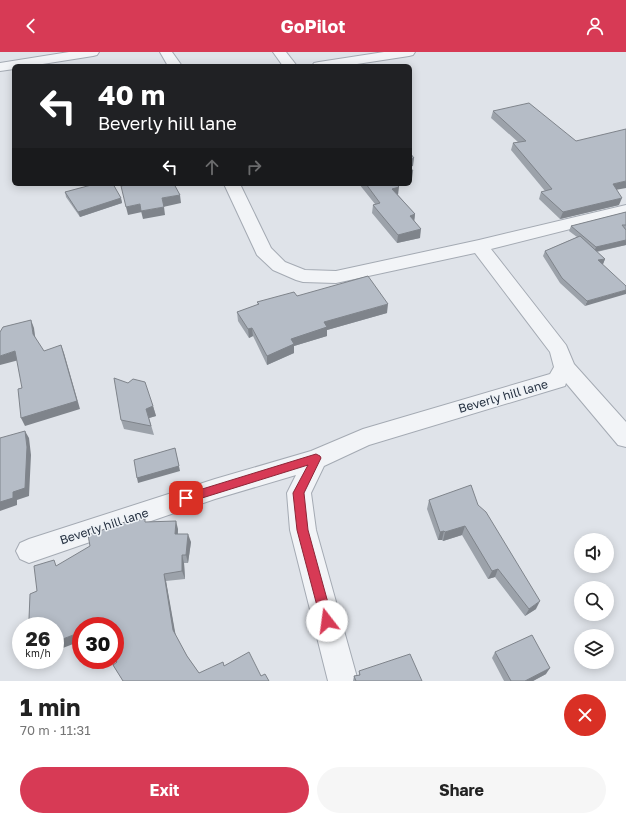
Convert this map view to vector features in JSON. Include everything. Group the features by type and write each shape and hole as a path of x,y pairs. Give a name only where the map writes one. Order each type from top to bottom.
{"street":[{"path":"19,64 93,52"},
{"path":"166,52 173,64"},
{"path":"279,52 288,64"},
{"path":"332,64 409,52"},
{"path":"0,67 12,65"},
{"path":"233,186 263,251 279,266 303,276 336,277 479,246 626,210"},
{"path":"479,246 559,350 565,367 625,435"},
{"name":"Beverly hill lane","path":"29,551 215,489 316,458 363,438 557,380 565,367"},
{"path":"316,458 299,493 303,530 343,681"}],"building":[{"path":"529,103 576,141 626,129 626,181 613,184 622,198 563,212 541,192 552,189 513,143 526,141 493,111"},
{"path":"88,186 114,186 121,198 78,212 65,192"},
{"path":"121,186 175,186 180,195 162,198 164,207 141,211 140,204 126,207"},
{"path":"367,186 398,186 399,187 392,189 415,214 410,216 421,229 398,235 373,205 380,203"},
{"path":"626,212 626,225 622,225 626,230 626,240 596,247 571,226"},
{"path":"580,236 605,259 598,260 626,286 626,290 587,301 562,278 545,251"},
{"path":"368,276 388,304 324,322 327,327 291,339 294,344 267,356 252,328 248,329 237,312 259,304 257,302 294,292 297,296"},
{"path":"31,320 33,334 44,351 61,345 77,401 21,418 18,389 22,388 15,351 0,356 0,332 3,327"},
{"path":"114,378 128,383 133,379 145,382 153,406 146,409 151,426 121,420"},
{"path":"25,431 27,447 25,488 13,492 13,498 0,502 0,438"},
{"path":"175,448 179,466 137,478 134,460"},
{"path":"471,485 478,505 486,512 540,601 529,609 498,569 492,571 465,526 440,532 429,500"},
{"path":"145,519 145,522 176,521 175,534 188,534 186,555 182,555 182,571 164,574 173,630 187,656 199,673 223,662 224,666 249,652 261,676 265,674 269,681 123,681 116,669 124,669 124,617 72,617 72,635 64,639 64,617 29,617 30,594 37,591 34,566 54,560 56,566 90,546 88,535 125,522"},
{"path":"532,635 550,668 525,681 511,681 495,652"},
{"path":"410,654 422,681 356,681 354,676 360,675 359,671"}],"route":[{"path":"186,498 316,458 299,493 303,530 327,621"}]}
